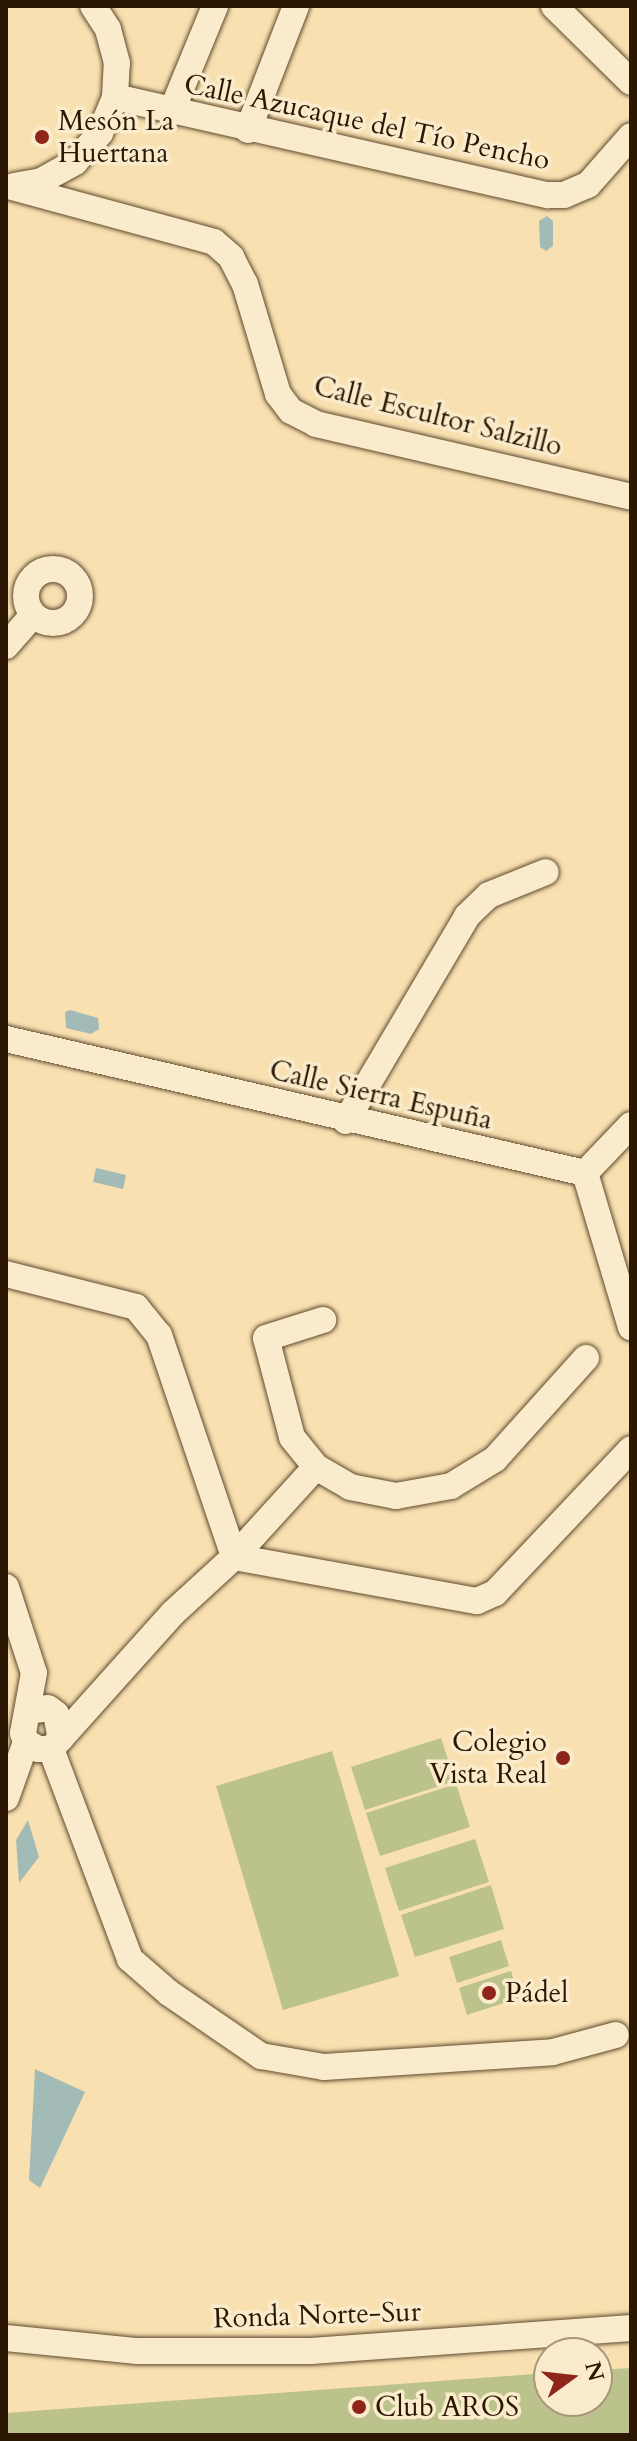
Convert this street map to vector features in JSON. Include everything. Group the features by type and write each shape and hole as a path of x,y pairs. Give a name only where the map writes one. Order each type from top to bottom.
{"street":[{"path":"9,187 41,181 75,162 100,133 115,97 117,63 109,18 93,6"},
{"path":"171,113 215,6"},
{"path":"248,130 296,6"},
{"path":"554,6 631,82"},
{"name":"Calle Azucaque del Tío Pencho","path":"115,97 248,130 564,195 588,185 631,136"},
{"name":"Calle Escultor Salzillo","path":"9,187 214,242 231,257 245,284 278,394 304,418 631,497"},
{"path":"6,646 33,615"},
{"path":"346,1121 467,916 489,895 546,872"},
{"name":"Calle Sierra Espuña","path":"6,1039 346,1121 585,1173"},
{"path":"631,1125 585,1173 631,1327"},
{"path":"6,1274 136,1307 159,1335 234,1557"},
{"path":"323,1320 266,1338 292,1437 316,1467 350,1487 396,1496 451,1486 495,1459 586,1358"},
{"path":"234,1557 477,1601 495,1593 631,1449"},
{"path":"6,1798 46,1743 173,1613 234,1557 316,1467"},
{"path":"6,1587 34,1673 39,1710 23,1733 46,1743"},
{"path":"39,1710 56,1714 46,1743 130,1959 261,2056 324,2067 553,2052 616,2035"},
{"path":"6,2319 6,2332"},
{"name":"Ronda Norte-Sur","path":"6,2338 137,2351 311,2351 631,2328"}],"green space":[{"path":"441,1738 455,1781 365,1810 351,1767"},
{"path":"332,1751 399,1976 283,2010 216,1786"},
{"path":"456,1784 470,1827 380,1856 366,1813"},
{"path":"475,1839 489,1882 399,1911 385,1868"},
{"path":"491,1885 504,1929 415,1957 401,1915"},
{"name":"Pádel","path":"501,1940 509,1966 457,1983 449,1957"},
{"name":"Pádel","path":"511,1971 519,1998 467,2015 459,1988"},
{"name":"Club AROS","path":"631,2368 631,2435 6,2435 6,2413 533,2374 533,2417 613,2417 613,2369"}],"water":[{"path":"547,216 553,221 553,246 546,251 540,247 539,221"},
{"path":"70,1010 98,1018 99,1029 91,1034 66,1028 65,1012"},
{"path":"96,1168 126,1175 123,1189 93,1182"},
{"path":"28,1820 39,1857 19,1883 16,1840"},
{"path":"35,2069 85,2092 40,2188 29,2180"}],"place":[{"name":"Mesón La Huertana","path":"42,137"},
{"name":"Colegio Vista Real","path":"563,1758"},
{"name":"Pádel","path":"489,1993"},
{"name":"Club AROS","path":"359,2407"}]}
